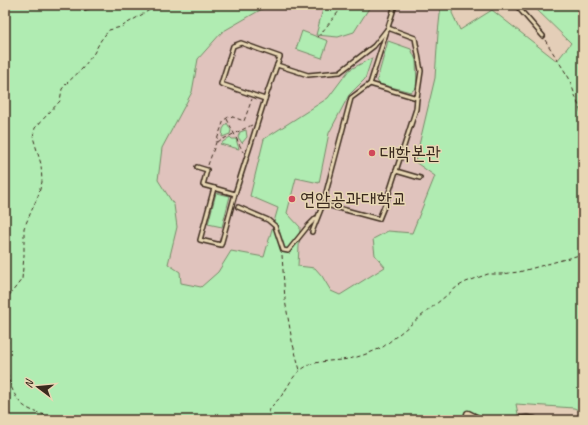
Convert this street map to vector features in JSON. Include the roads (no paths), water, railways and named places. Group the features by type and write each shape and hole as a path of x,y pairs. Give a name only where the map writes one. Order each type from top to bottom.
{"street":[{"path":"468,414 480,420"},
{"path":"518,420 534,420"}],"lane":[{"path":"312,232 323,204 351,98 370,84 395,5"},
{"path":"516,5 543,36"},
{"path":"277,65 308,75 340,72 374,46 388,28"},
{"path":"323,204 379,219 386,202 416,109 422,71 415,38 388,28"},
{"path":"214,188 200,240 221,245 246,158 280,57 241,42 233,46 221,84 265,99"},
{"path":"370,84 417,98"},
{"path":"197,167 207,170 202,185 235,194"},
{"path":"396,171 420,178"},
{"path":"238,207 268,220 275,226 283,250 288,251 308,226 318,217"}],"place":[{"name":"대학본관","path":"372,153"},
{"name":"연암공과대학교","path":"292,199"}]}
